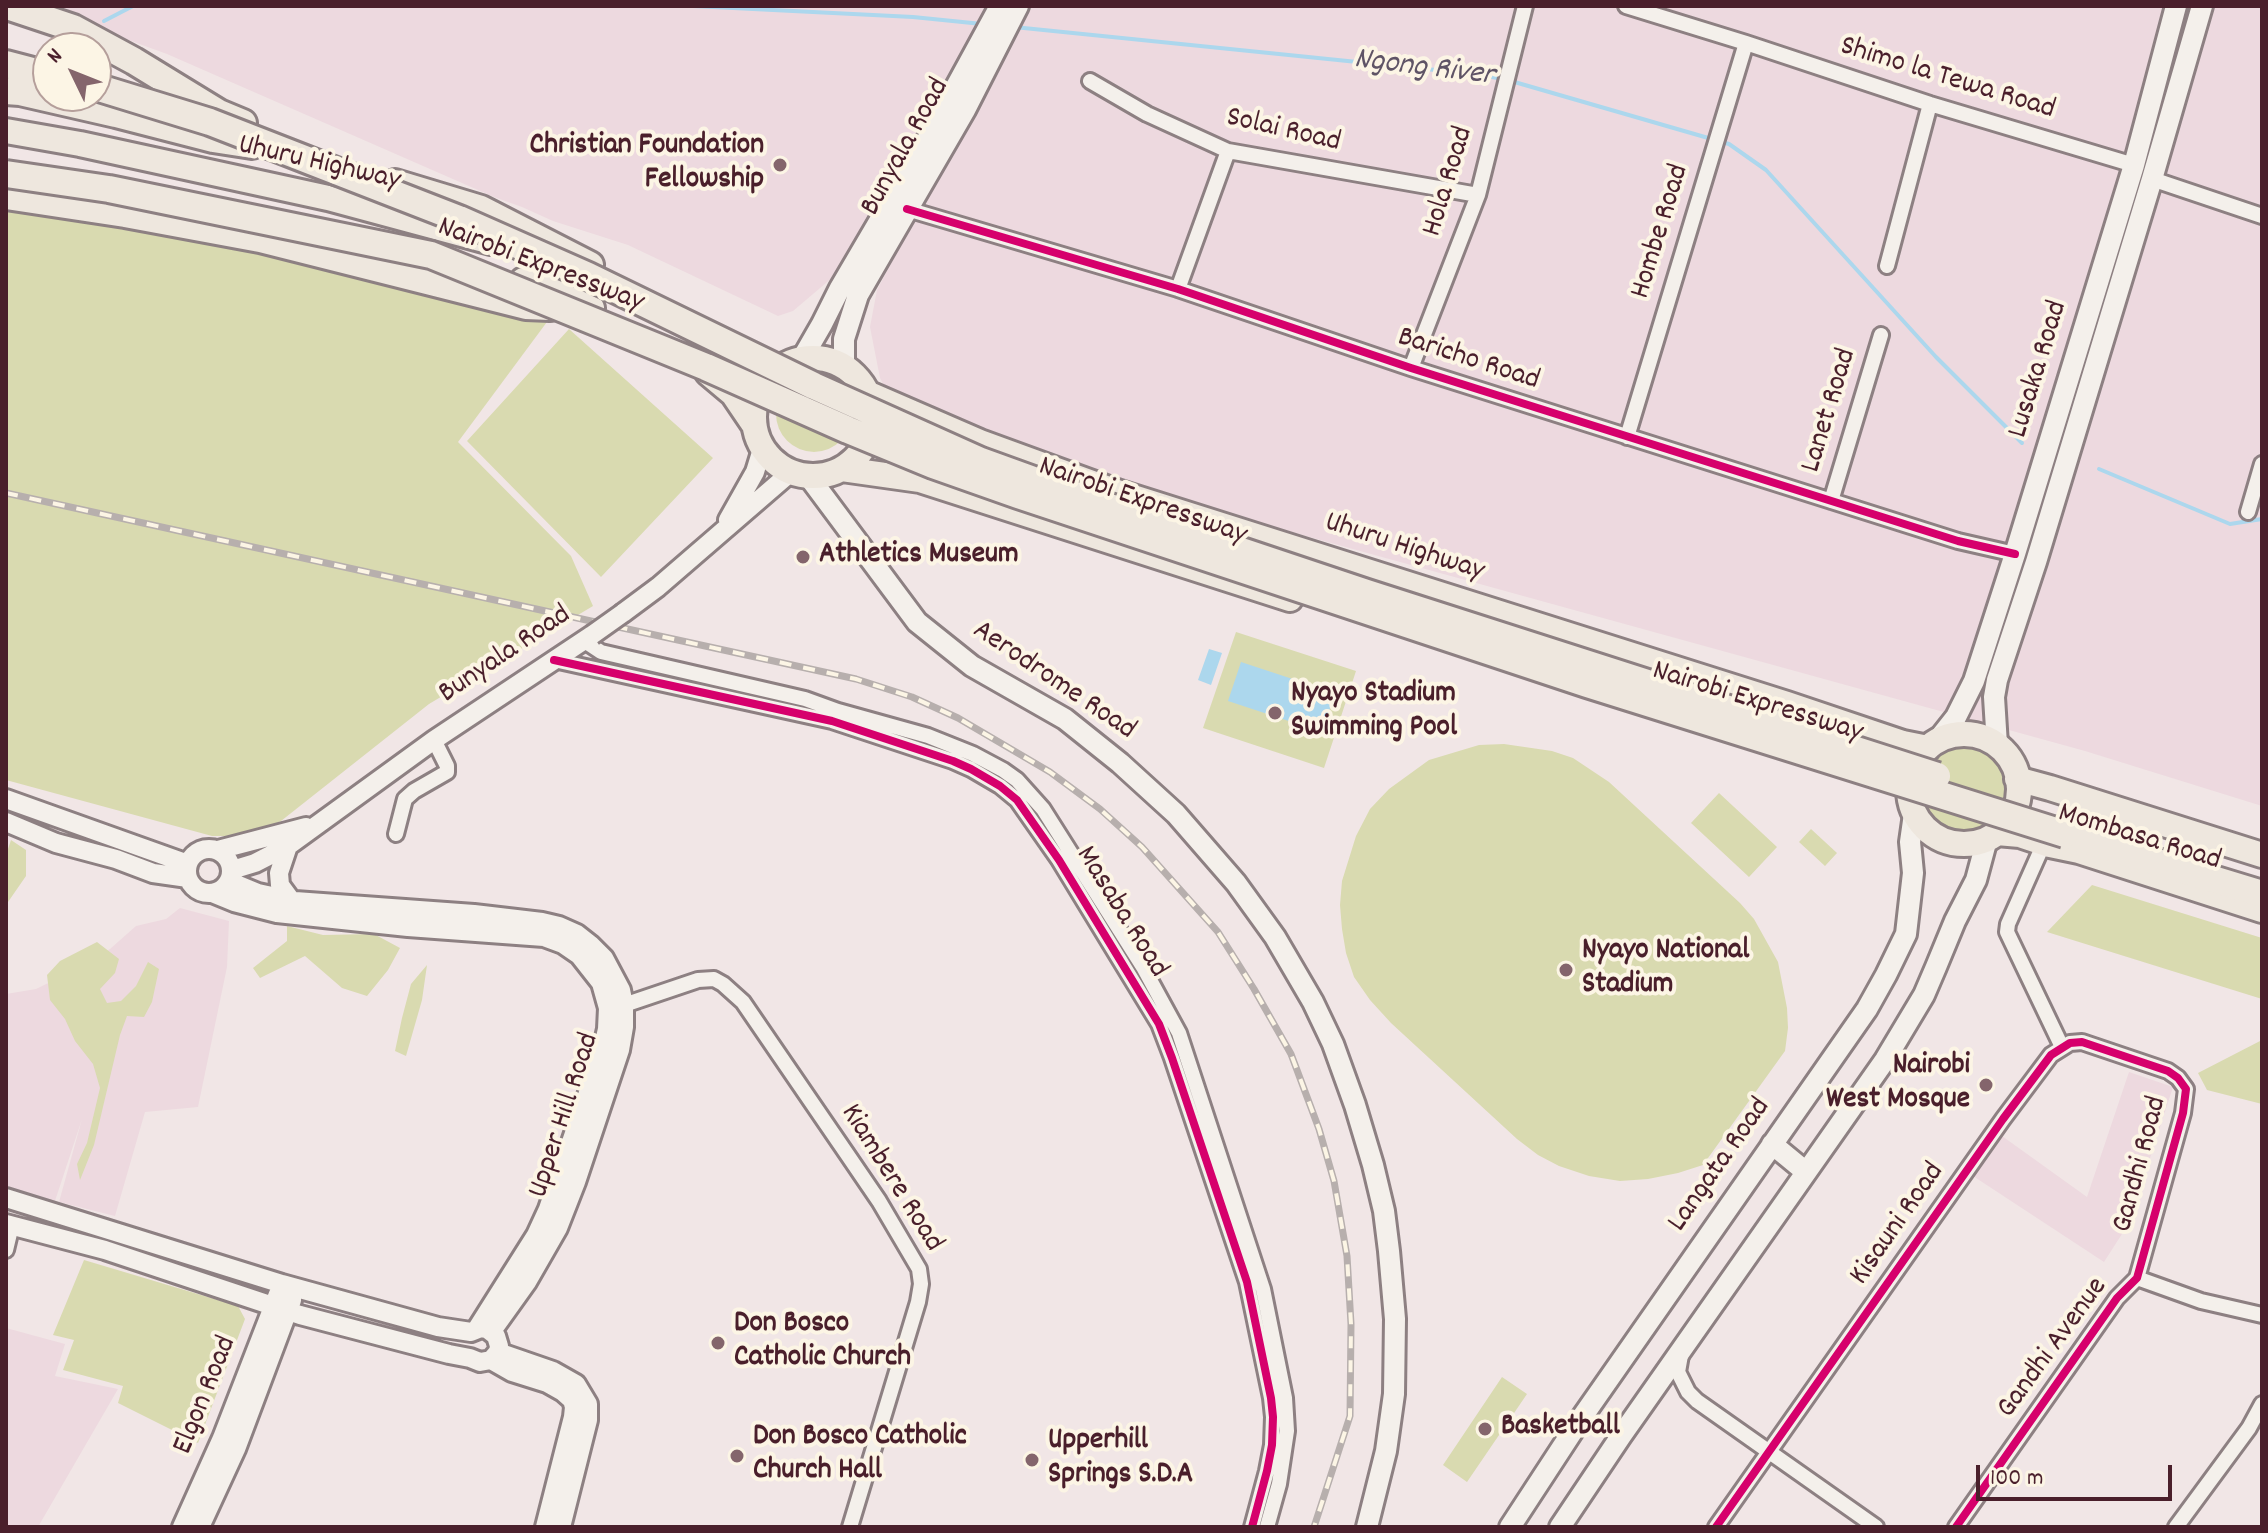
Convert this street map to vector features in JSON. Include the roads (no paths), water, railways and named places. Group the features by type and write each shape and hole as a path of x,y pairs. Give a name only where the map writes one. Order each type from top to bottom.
{"highway":[{"path":"7,6 73,28 219,113 374,177 481,209 640,291"},
{"path":"6,64 32,71"},
{"path":"13,92 213,139 289,152"},
{"name":"Nairobi Expressway","path":"112,92 210,122 459,219 588,276 814,386 981,461 1367,593 2126,837 2262,877"},
{"name":"Uhuru Highway","path":"6,131 328,198 528,253 640,291 690,319 794,360"},
{"path":"6,164 486,271 559,293 592,308 720,381 754,425 762,449 774,463 800,475 826,475 842,469 861,452 872,428 871,402 857,377 844,366 828,359 794,360 768,378 759,392 754,408 754,425"},
{"name":"Nairobi Expressway","path":"6,174 109,189 431,255 706,367 933,465 1061,510 1587,684 2262,894"},
{"path":"6,196 260,239 526,306 592,308"},
{"name":"Uhuru Highway","path":"867,393 980,442 1117,492 1903,743 1932,744"},
{"path":"842,469 920,480 1878,783 1911,806 1924,828 1937,838 1954,844 1971,844 1992,836 2007,822 2015,810 2018,796 2011,761 1997,745 1983,737 1952,735 1932,744 1912,769 1909,784 1911,806"},
{"name":"Mombasa Road","path":"2017,779 2262,855"},
{"name":"Mombasa Road","path":"1992,836 2020,835 2079,851 2262,910"}],"main road":[{"name":"Bunyala Road","path":"794,360 840,288 960,82 1000,6"},
{"name":"Bunyala Road","path":"844,366 844,339 858,295 965,110 1018,6"},
{"name":"Lusaka Road","path":"1932,744 1956,717 1974,681 2134,165 2176,6"},
{"name":"Lusaka Road","path":"1997,745 1994,697 1997,680 2036,562 2202,6"},
{"name":"Aerodrome Road","path":"800,475 917,622 972,666 1065,719 1176,814 1236,883 1275,937 1313,1002 1333,1044 1364,1135 1384,1211 1389,1251 1395,1319 1394,1394 1386,1451 1367,1527"},
{"name":"Langata Road","path":"1510,1527 1578,1423 1867,1009 1906,934 1913,873 1911,806"},
{"path":"1560,1527 1885,1060 1924,995 1976,880 1992,836"},
{"path":"1772,1144 1806,1172"}],"street":[{"name":"Hola Road","path":"1411,368 1478,195 1525,6"},
{"name":"Shimo la Tewa Road","path":"1626,6 1930,104 2134,165"},
{"name":"Hombe Road","path":"1627,437 1746,43"},
{"name":"Solai Road","path":"1090,81 1147,114 1228,151 1478,195"},
{"path":"1887,266 1930,104"},
{"path":"1178,289 1228,151"},
{"path":"2152,179 2262,216"},
{"name":"Baricho Road","path":"907,209 1178,289 1411,368 1958,541 2015,554"},
{"name":"Lanet Road","path":"1831,501 1881,335"},
{"name":"Bunyala Road","path":"723,529 755,472 762,449"},
{"path":"2248,512 2262,464"},
{"name":"Bunyala Road","path":"230,875 288,846 434,740 623,613 658,587 723,529 800,475"},
{"name":"Masaba Road","path":"588,637 601,652 794,696 928,736 1003,770 1017,780 1043,809 1141,978 1159,1024 1179,1055 1256,1291 1270,1354 1273,1417 1267,1527"},
{"name":"Masaba Road","path":"554,660 832,721 971,769 1017,800 1141,978"},
{"path":"396,834 405,799 447,772 434,740"},
{"path":"6,799 188,871 197,890 212,893 225,887 230,875 228,858 218,850 197,852 188,871"},
{"path":"6,822 56,843 116,859 153,873 188,871"},
{"name":"Bunyala Road","path":"218,850 317,825"},
{"path":"2044,843 2007,932 2062,1047"},
{"path":"288,846 279,873 280,885 291,900"},
{"name":"Upper Hill Road","path":"230,875 258,893 291,900 474,914 559,926 577,934 604,958 621,990 624,1005 620,1050 558,1228 527,1282 480,1331"},
{"name":"Upper Hill Road","path":"212,893 277,913 544,937 563,944 579,955 601,983 608,1008 607,1029 553,1196 536,1235 480,1331"},
{"name":"Kiambere Road","path":"624,1005 698,980 714,979 723,984 743,1002 879,1201 919,1269 921,1284 918,1302 850,1527"},
{"name":"Gandhi Road","path":"2062,1047 2082,1042 2168,1071 2186,1089 2183,1113 2137,1278"},
{"name":"Kisauni Road","path":"1716,1527 2035,1075 2062,1047"},
{"path":"6,1198 289,1286 438,1327 480,1331 498,1341 494,1356"},
{"path":"6,1250 9,1224 105,1250 280,1308 449,1354 480,1362 494,1356 553,1371 576,1384 588,1404 588,1420 561,1527"},
{"path":"2137,1278 2201,1301 2262,1315"},
{"name":"Gandhi Avenue","path":"1956,1527 2110,1307 2137,1278"},
{"name":"Elgon Road","path":"182,1527 289,1286"},
{"name":"Elgon Road","path":"200,1527 236,1449 280,1308"},
{"path":"470,1358 465,1342 480,1331"},
{"path":"1686,1343 1678,1372 1688,1392 1697,1401 1876,1527"},
{"path":"494,1356 512,1372 547,1383 572,1400 573,1417 545,1527"},
{"path":"2176,1527 2249,1428 2262,1404"},
{"name":"Masaba Road","path":"1252,1527 1268,1496"}],"water":[{"path":"1209,649 1222,653 1211,685 1198,680"},
{"path":"1241,662 1335,693 1322,732 1228,701"}],"waterway":[{"name":"Ngong River","path":"104,21 133,6"},
{"name":"Ngong River","path":"693,6 913,17 982,24"},
{"name":"Ngong River","path":"1014,27 1503,79"},
{"name":"Ngong River","path":"1511,81 1729,144 1766,170 1936,357 2022,443"},
{"name":"Ngong River","path":"2099,469 2230,524 2262,519"}],"railway":[{"path":"6,493 856,679 912,697 958,718 1050,772 1100,809 1142,847 1218,932 1291,1054 1319,1129 1334,1181 1347,1256 1351,1324 1350,1416 1314,1527"}],"place":[{"name":"Christian Foundation Fellowship","path":"780,165"},
{"name":"Athletics Museum","path":"803,557"},
{"name":"Nyayo Stadium Swimming Pool","path":"1275,713"},
{"name":"Nyayo National Stadium","path":"1566,970"},
{"name":"Nairobi West Mosque","path":"1986,1085"},
{"name":"Don Bosco Catholic Church","path":"718,1343"},
{"name":"Basketball","path":"1485,1429"},
{"name":"Don Bosco Catholic Church Hall","path":"737,1456"},
{"name":"Upperhill Springs S.D.A","path":"1032,1460"}]}
